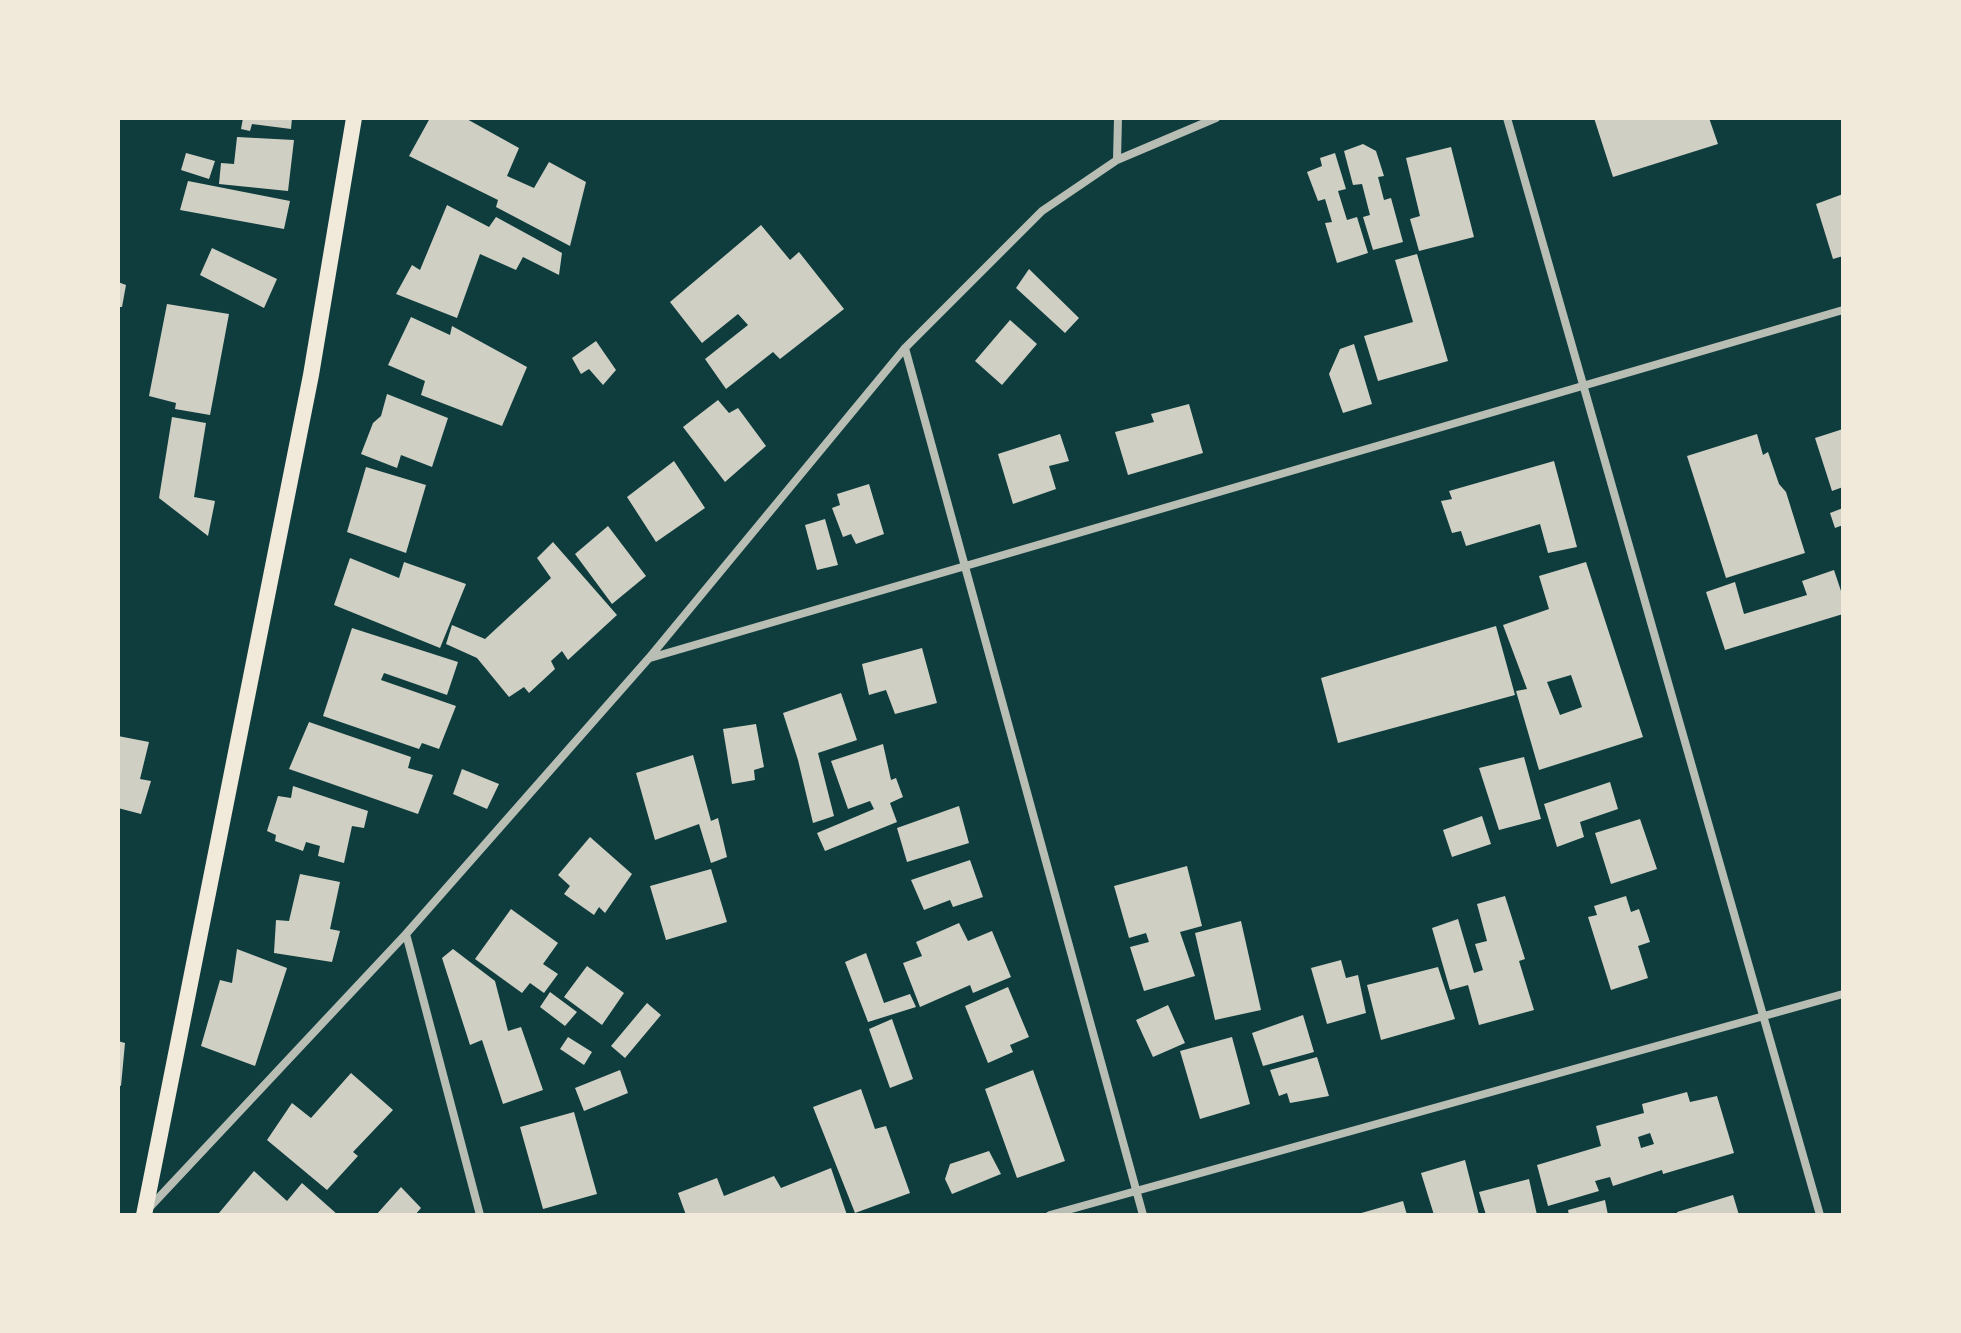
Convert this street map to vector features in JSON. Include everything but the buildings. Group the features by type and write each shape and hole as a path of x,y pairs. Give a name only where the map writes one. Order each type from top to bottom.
{"main road":[{"path":"145,1213 311,375 354,118"}],"street":[{"path":"1117,160 1118,118"},
{"path":"145,1213 406,934 649,658 905,348 1042,211 1117,160 1216,118"},
{"path":"1507,118 1820,1215"},
{"path":"649,658 1843,310"},
{"path":"905,348 1143,1215"},
{"path":"406,934 480,1215"},
{"path":"1050,1215 1843,994"}]}
